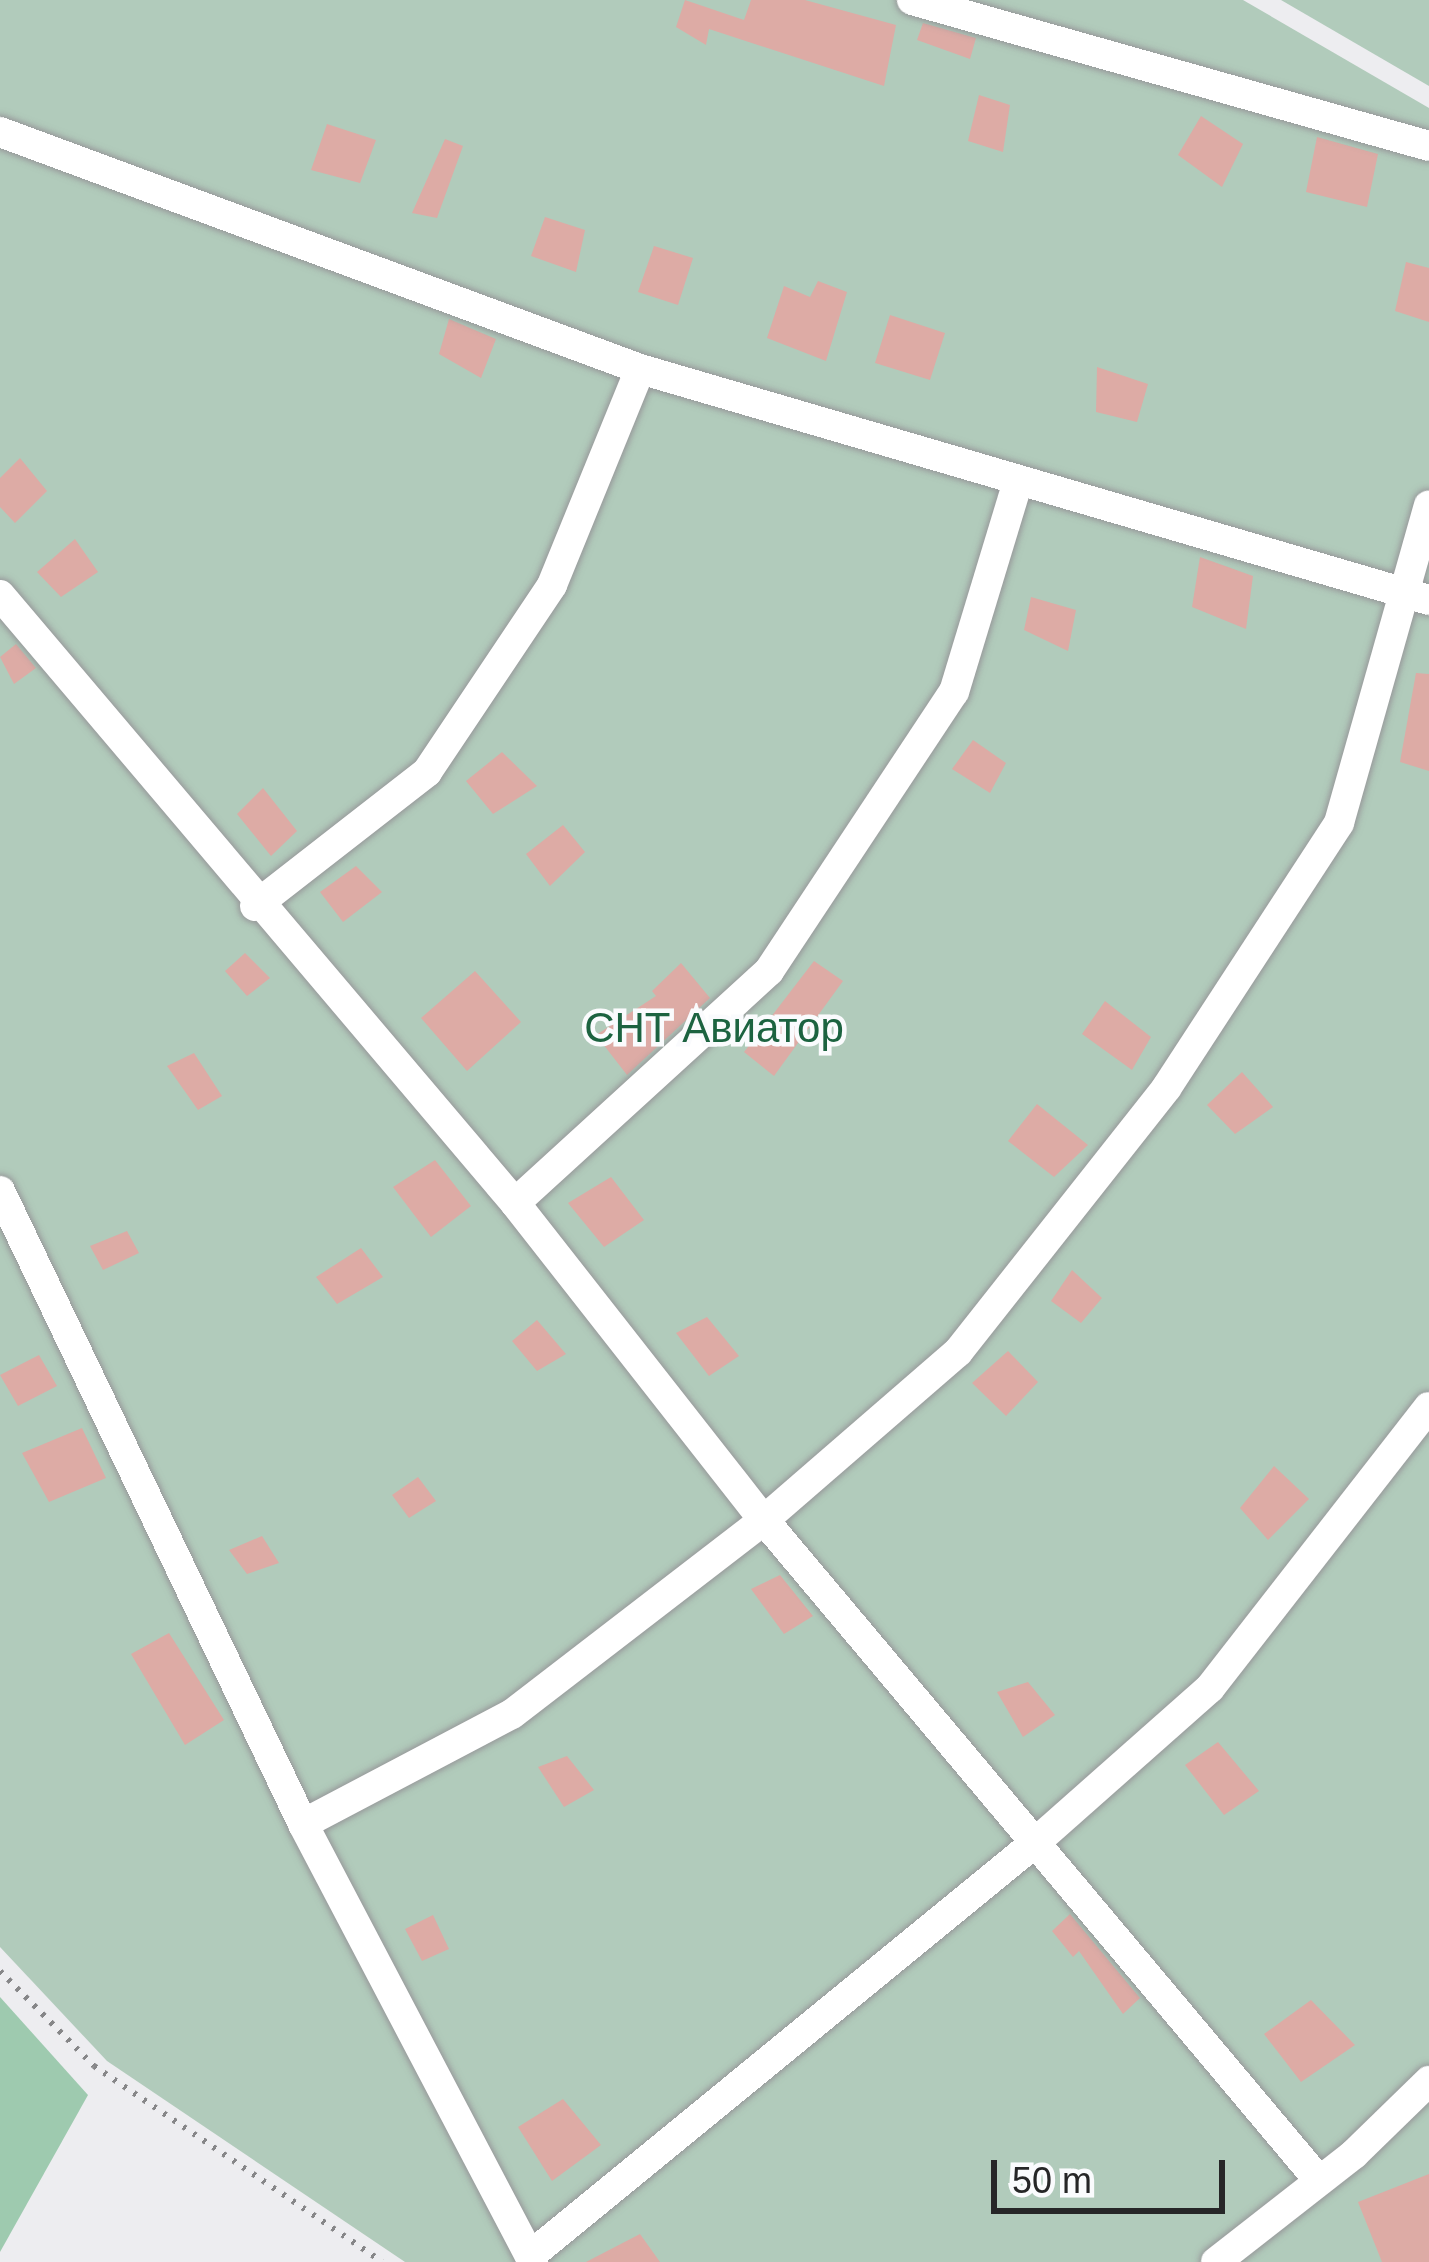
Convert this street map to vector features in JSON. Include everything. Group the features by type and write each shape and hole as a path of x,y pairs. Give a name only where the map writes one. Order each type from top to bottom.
{"street":[{"path":"912,0 1429,146"},
{"path":"0,132 640,369 1017,485 1417,597"},
{"path":"256,906 427,772 552,585 640,369"},
{"path":"515,1204 770,970 955,692 1017,485"},
{"path":"303,1824 512,1714 764,1520 958,1352 1167,1088 1339,823 1417,597 1429,505"},
{"path":"0,595 256,906 515,1204 764,1520 1317,2178"},
{"path":"0,1191 303,1824 531,2259 1037,1841 1210,1688 1429,1407"},
{"path":"1216,2262 1317,2178 1354,2154 1429,2081"}],"path":[{"path":"0,1971 94,2066 382,2262"}],"green space":[{"name":"СНТ Авиатор","path":"0,0 1243,0 1429,108 1429,2262 405,2262 107,2061 0,1947"},
{"path":"1281,0 1429,0 1429,86"},
{"path":"0,1997 88,2095 0,2252"}],"building":[{"path":"685,0 744,20 751,0 805,0 896,25 884,86 709,29 706,45 676,27"},
{"path":"923,23 976,38 970,59 917,40"},
{"path":"979,95 1010,105 1003,152 968,141"},
{"path":"1201,116 1243,144 1222,187 1178,155"},
{"path":"327,124 376,140 360,183 311,170"},
{"path":"1317,137 1378,154 1367,207 1306,192"},
{"path":"445,139 463,146 437,218 412,213"},
{"path":"545,217 585,230 576,272 531,256"},
{"path":"654,246 693,258 678,305 638,292"},
{"path":"1406,262 1429,268 1429,322 1395,311"},
{"path":"818,281 847,292 826,361 767,338 784,286 810,297"},
{"path":"890,315 945,333 930,380 875,363"},
{"path":"449,319 496,339 481,378 439,354"},
{"path":"1097,367 1148,384 1137,422 1096,412"},
{"path":"20,458 47,491 15,523 0,507 0,478"},
{"path":"75,539 98,572 61,597 37,572"},
{"path":"1200,557 1253,576 1246,629 1192,607"},
{"path":"1031,597 1076,610 1068,651 1024,630"},
{"path":"16,644 36,668 14,684 0,657"},
{"path":"1416,673 1429,674 1429,771 1400,762"},
{"path":"973,740 1006,763 990,793 952,769"},
{"path":"502,752 537,786 493,814 466,781"},
{"path":"263,788 297,831 271,856 237,814"},
{"path":"563,825 585,852 550,886 526,854"},
{"path":"356,866 382,892 343,922 320,892"},
{"path":"245,953 270,978 247,996 225,971"},
{"path":"814,961 843,981 774,1076 744,1052"},
{"path":"681,963 710,998 627,1075 596,1035 656,996 652,991"},
{"path":"475,971 521,1022 467,1071 421,1018"},
{"path":"1105,1001 1151,1037 1132,1070 1082,1034"},
{"path":"194,1053 222,1096 198,1110 167,1066"},
{"path":"1242,1072 1273,1107 1235,1134 1207,1105"},
{"path":"1037,1104 1088,1145 1054,1177 1008,1141"},
{"path":"435,1160 471,1206 431,1237 393,1187"},
{"path":"611,1177 644,1220 604,1247 568,1203"},
{"path":"127,1231 139,1253 103,1270 90,1246"},
{"path":"361,1248 383,1277 337,1304 316,1277"},
{"path":"1072,1270 1102,1298 1081,1323 1051,1301"},
{"path":"707,1317 739,1356 709,1376 676,1333"},
{"path":"537,1320 566,1354 537,1371 512,1341"},
{"path":"1008,1351 1038,1382 1006,1416 972,1383"},
{"path":"39,1355 57,1386 18,1406 0,1375"},
{"path":"82,1428 106,1478 49,1502 22,1453"},
{"path":"1274,1466 1309,1499 1268,1540 1240,1508"},
{"path":"418,1477 436,1501 409,1518 392,1495"},
{"path":"262,1536 279,1563 247,1574 229,1550"},
{"path":"780,1575 813,1616 784,1634 751,1589"},
{"path":"169,1633 224,1720 185,1745 131,1654"},
{"path":"1028,1682 1055,1715 1023,1737 997,1692"},
{"path":"1218,1742 1259,1791 1224,1815 1185,1765"},
{"path":"567,1756 594,1790 564,1807 538,1767"},
{"path":"1070,1914 1140,1998 1123,2014 1079,1951 1073,1957 1052,1931"},
{"path":"433,1915 449,1949 422,1961 405,1929"},
{"path":"1311,2000 1355,2045 1301,2082 1264,2034"},
{"path":"563,2099 601,2145 552,2181 518,2127"},
{"path":"1429,2174 1429,2262 1382,2262 1358,2202"},
{"path":"640,2234 660,2262 586,2262"}]}
